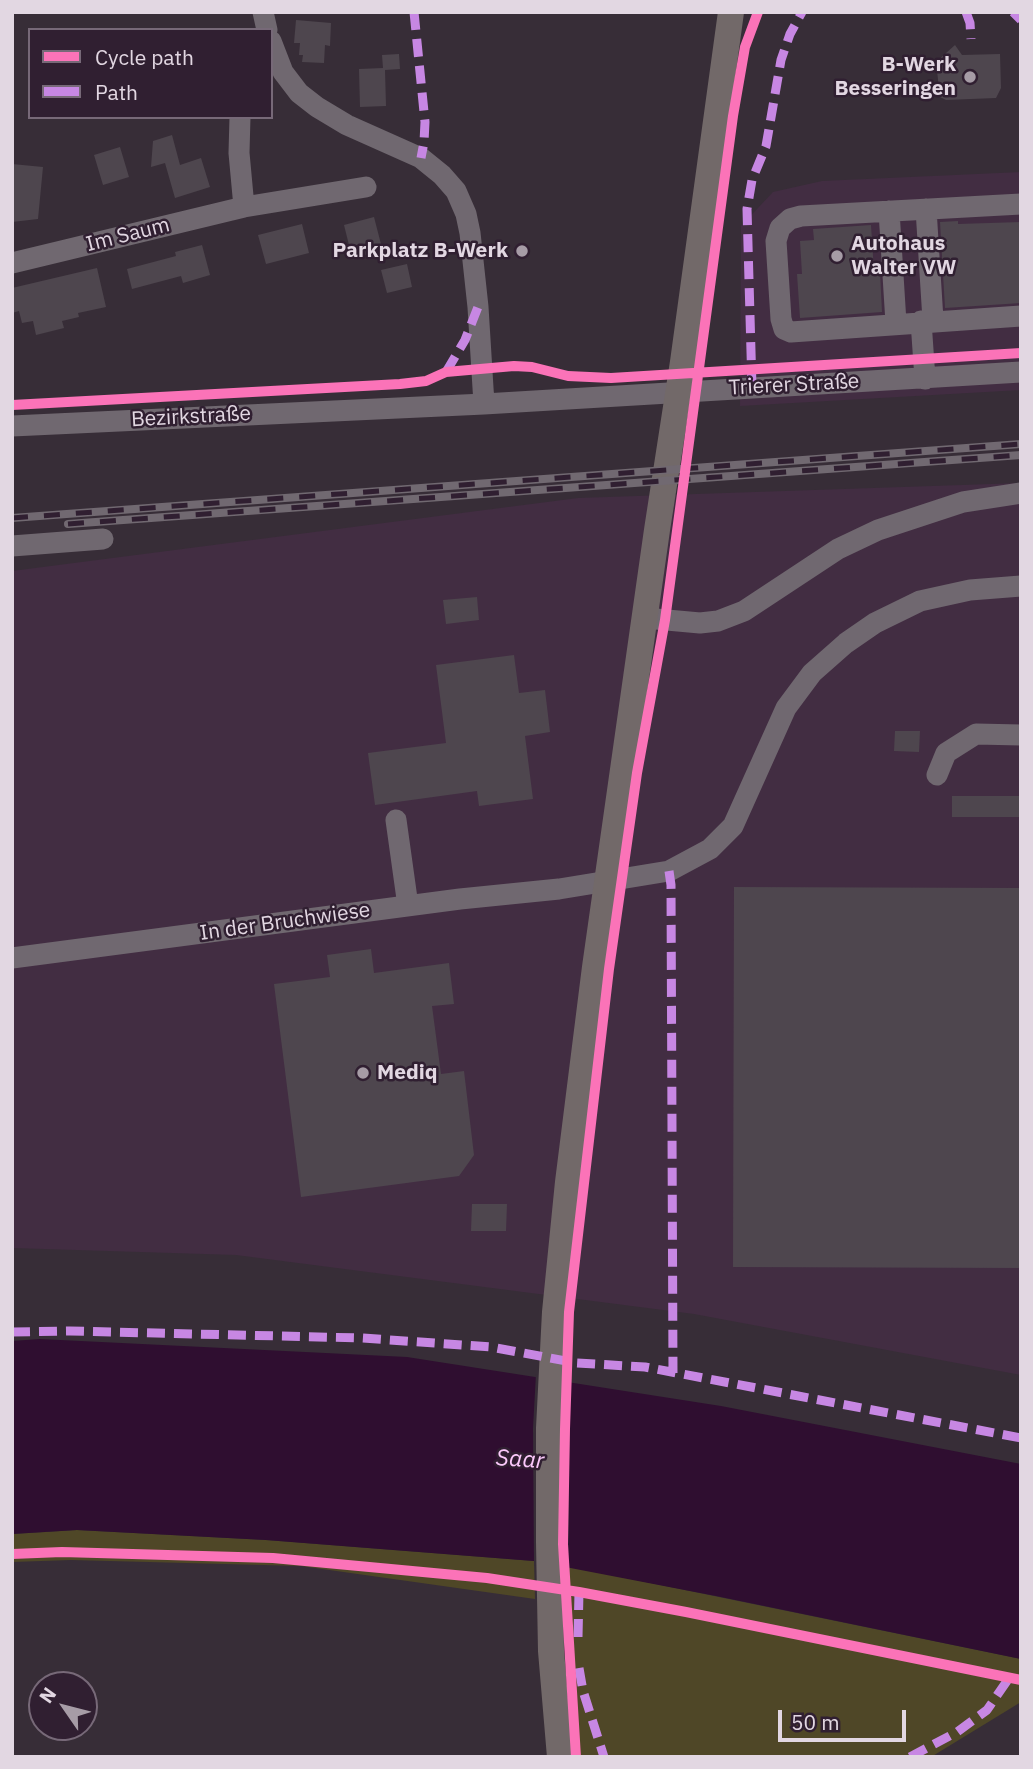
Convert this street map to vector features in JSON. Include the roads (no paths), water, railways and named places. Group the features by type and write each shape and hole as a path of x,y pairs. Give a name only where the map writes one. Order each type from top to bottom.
{"main road":[{"path":"560,1757 551,1651 549,1428 555,1312 595,967 731,12"}],"street":[{"path":"273,52 277,75 317,107 347,125 421,158 442,174 456,191 466,214 474,257 484,404"},
{"path":"240,119 239,153 244,206"},
{"name":"Im Saum","path":"12,263 244,206 366,187"},
{"path":"1021,204 801,216 790,219 780,228 776,241 780,319 784,329 791,332 1021,316"},
{"path":"925,379 926,209"},
{"path":"890,211 897,323"},
{"name":"Trierer Straße","path":"370,409 1021,372"},
{"name":"Bezirkstraße","path":"12,426 370,409"},
{"path":"645,618 700,623 718,621 744,611 838,549 878,530 962,502 1021,493"},
{"path":"12,546 103,539"},
{"name":"In der Bruchwiese","path":"12,958 559,889 669,871 710,849 733,826 786,708 812,673 846,642 875,623 920,601 970,590 1021,586"},
{"path":"937,775 946,754 976,734 1021,734"},
{"path":"396,820 408,906"}],"water":[{"name":"Saar","path":"40,1339 407,1357 721,1406 1021,1464 1021,1659 534,1561 266,1540 77,1530 12,1534 12,1341"}],"railway":[{"path":"12,518 1021,444"},
{"path":"68,524 1021,455"}],"place":[{"name":"B-Werk Besseringen","path":"970,77"},
{"name":"Parkplatz B-Werk","path":"522,251"},
{"name":"Autohaus Walter VW","path":"837,256"},
{"name":"Mediq","path":"363,1073"}]}
